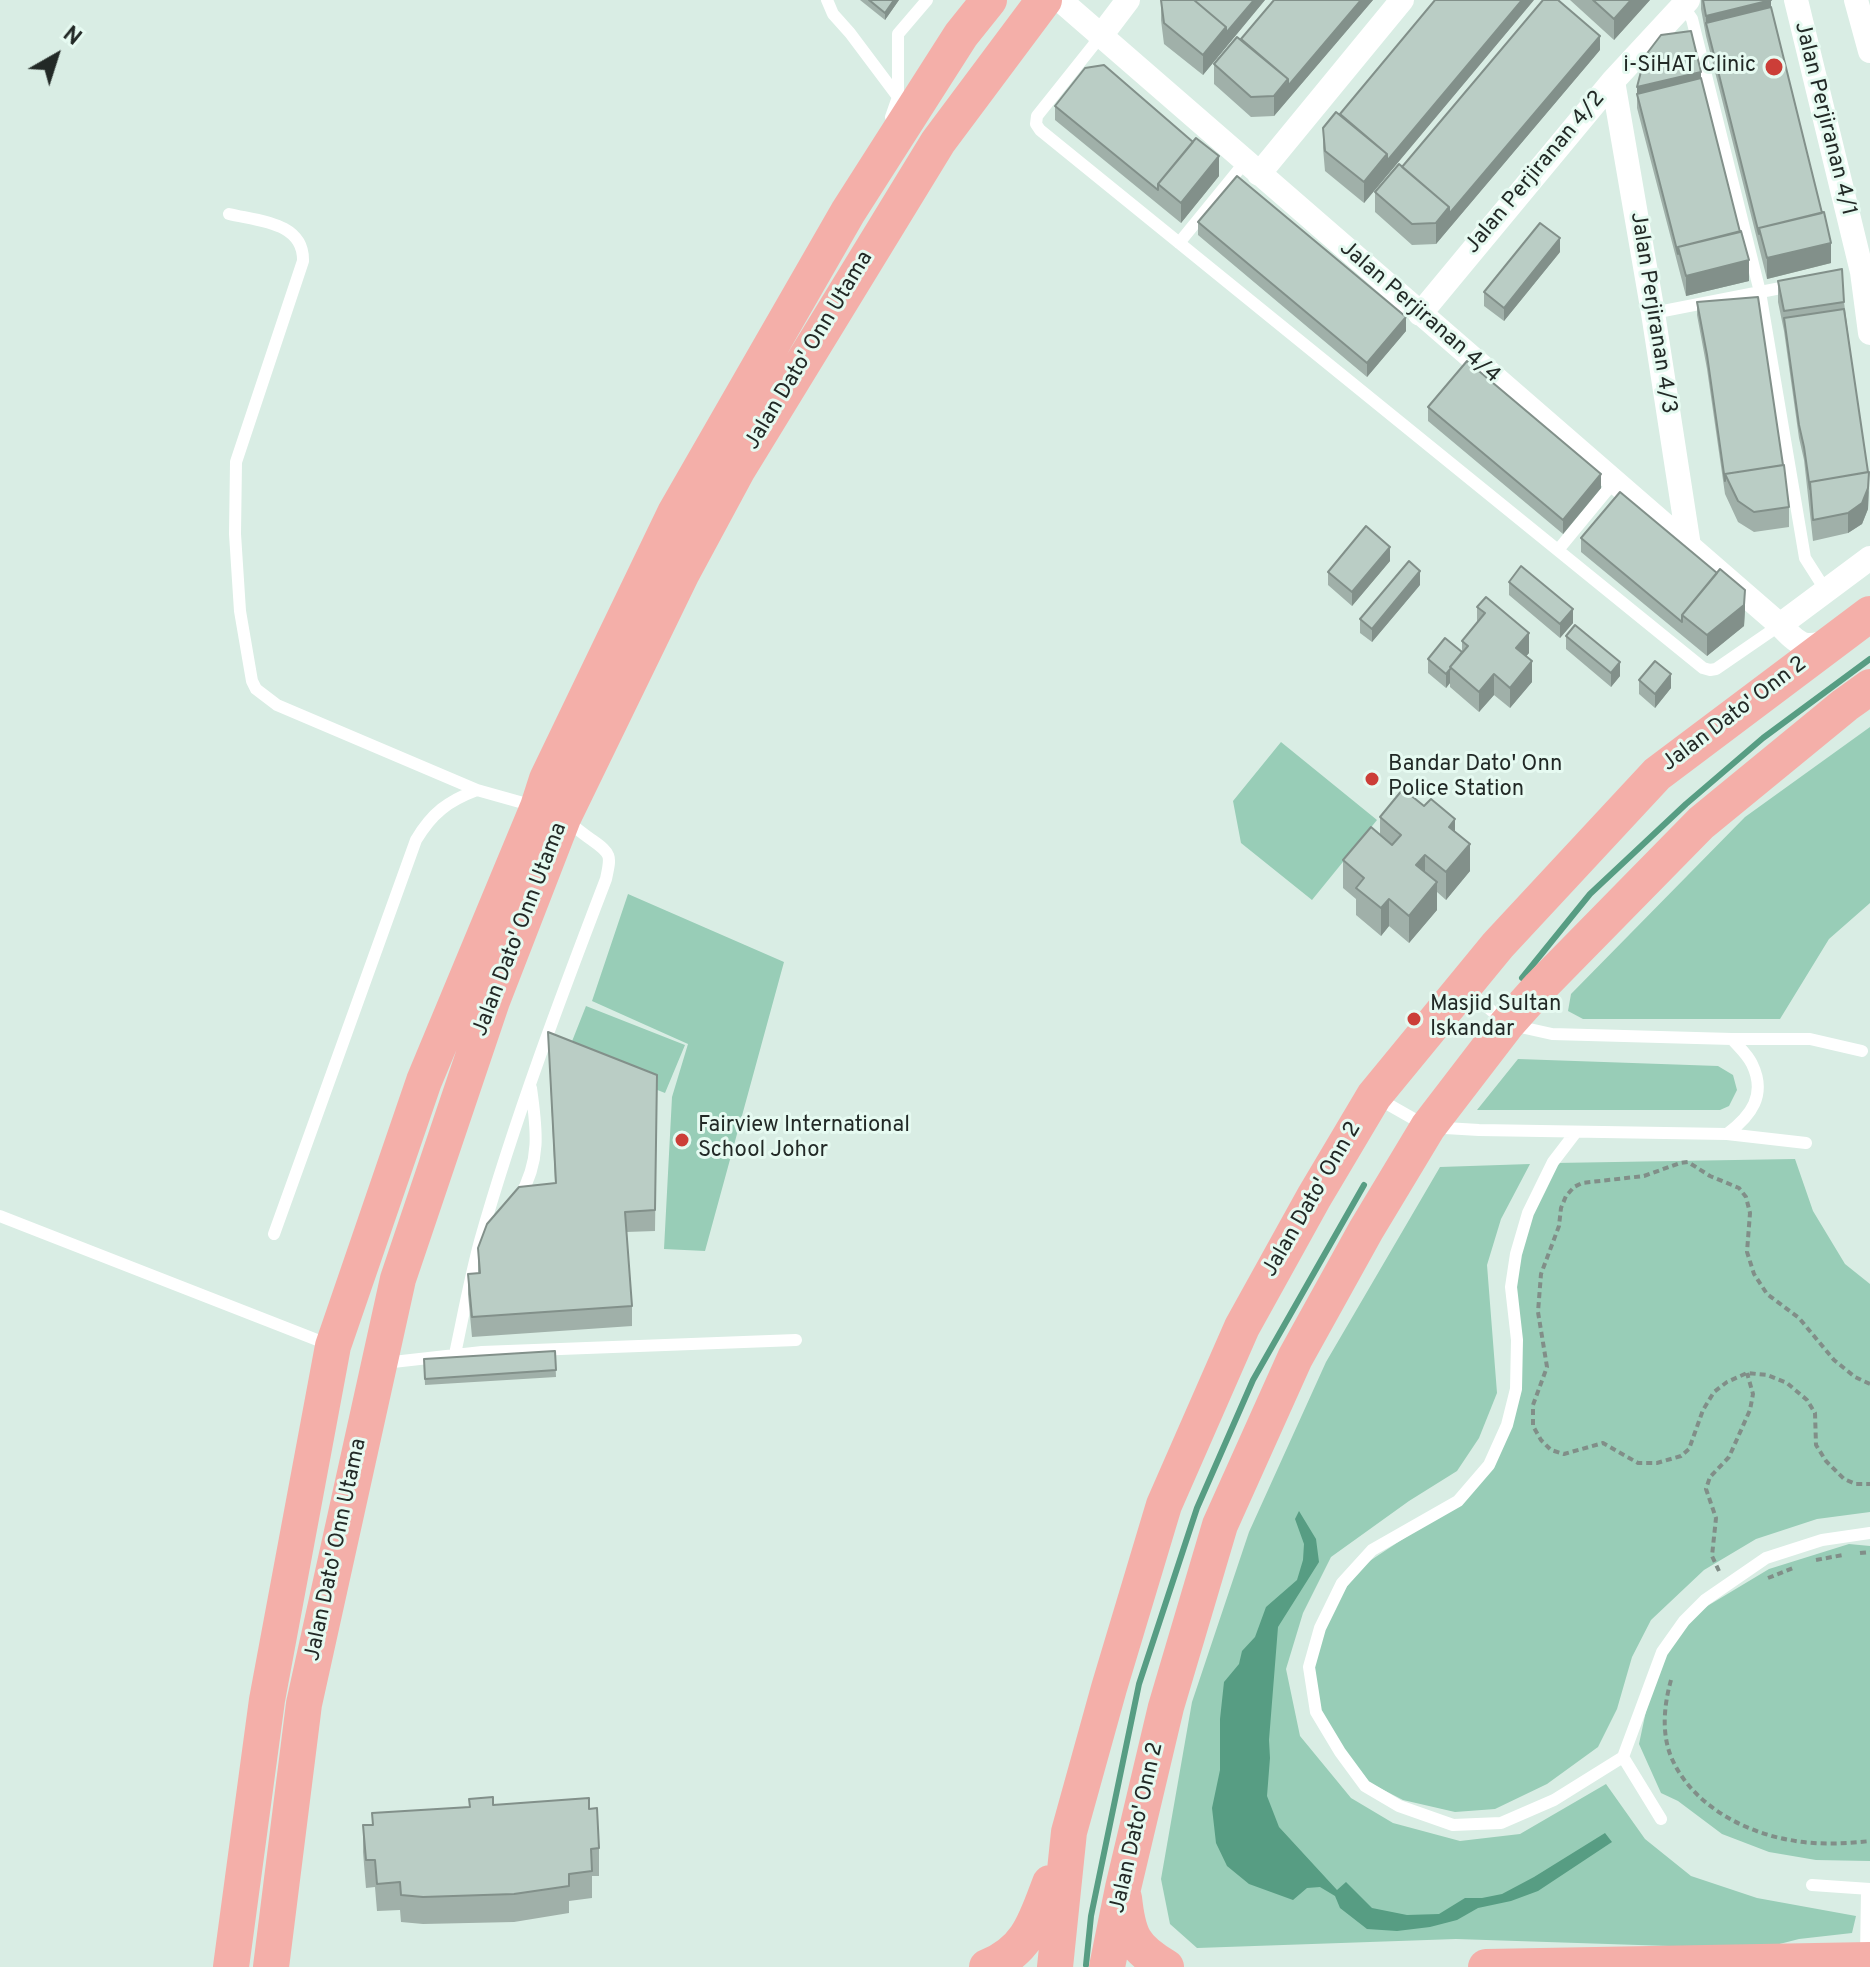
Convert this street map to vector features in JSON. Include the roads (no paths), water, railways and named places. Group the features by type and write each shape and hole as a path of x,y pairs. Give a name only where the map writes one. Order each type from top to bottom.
{"main road":[{"name":"Jalan Dato' Onn Utama","path":"271,1967 304,1704 377,1364 398,1279 492,1001 551,813 547,779 675,513 840,225 961,35 989,0"},
{"name":"Jalan Dato' Onn Utama","path":"231,1967 267,1700 333,1346 424,1081 551,813 738,469 938,142 1044,0"},
{"name":"Jalan Dato' Onn 2","path":"1055,1967 1069,1832 1164,1505 1242,1327 1374,1096 1498,945 1657,774 1870,614"},
{"name":"Jalan Dato' Onn 2","path":"1107,1967 1166,1707 1220,1525 1295,1358 1366,1230 1428,1127 1507,1024 1540,987 1701,823 1870,687"},
{"path":"360,1269 398,1279"},
{"path":"987,1967 1013,1953 1034,1927 1069,1832"},
{"path":"1123,1888 1127,1923 1135,1942 1150,1958 1166,1967"},
{"path":"276,1922 281,1967"},
{"path":"1486,1967 1868,1960"}],"street":[{"name":"Jalan Perjiranan 4/4","path":"1060,0 1793,639 1810,647 1837,636"},
{"path":"1100,37 1128,0"},
{"path":"1252,168 1402,0"},
{"name":"Jalan Perjiranan 4/1","path":"1796,0 1860,276 1870,333"},
{"path":"1856,0 1870,51"},
{"name":"Jalan Perjiranan 4/2","path":"1420,314 1613,81 1685,3"},
{"name":"Jalan Perjiranan 4/3","path":"1613,81 1689,546"},
{"path":"1781,681 1789,648 1780,625 1870,558"}],"lane":[{"path":"827,0 833,14 898,97"},
{"path":"868,180 898,97 898,34 927,0"},
{"path":"1685,3 1692,19 1760,292 1805,558 1826,591"},
{"path":"1100,37 1037,116 1036,124 1040,130 1703,668 1716,669 1780,625"},
{"path":"1179,243 1252,168"},
{"path":"229,214 287,230 303,250 303,261 236,462 235,534 240,611 256,689 277,705 477,790 551,813 603,846 610,863 548,1031 496,1186 455,1354"},
{"path":"1653,313 1804,283"},
{"path":"1558,550 1614,482"},
{"path":"274,1234 416,840 445,806 477,790"},
{"path":"1464,988 1507,1024 1552,1034 1810,1039 1862,1051"},
{"path":"1727,1134 1743,1122 1755,1105 1758,1080 1752,1061 1732,1039"},
{"path":"511,1211 532,1173 536,1150 531,1085"},
{"path":"1374,1096 1428,1127 1727,1134 1806,1143"},
{"path":"1576,1132 1553,1162 1528,1213 1516,1254 1511,1287 1517,1340 1516,1389 1507,1425 1489,1465 1458,1501 1372,1550 1342,1583 1320,1628 1309,1667 1316,1712 1340,1752 1365,1786 1399,1806 1453,1825 1501,1823 1554,1800 1623,1757 1662,1652 1684,1621 1705,1600 1766,1558 1822,1540 1870,1533"},
{"path":"0,1216 333,1346"},
{"path":"479,1246 497,1227"},
{"path":"377,1364 455,1354 796,1340"},
{"path":"1623,1757 1661,1819"},
{"path":"1812,1885 1868,1889 1868,1960"}],"waterway":[{"path":"1522,978 1590,894 1686,804 1763,738 1870,659"},
{"path":"1086,1965 1091,1916 1139,1684 1197,1508 1253,1380 1364,1185"}],"place":[{"name":"i-SiHAT Clinic","path":"1774,67"},
{"name":"Bandar Dato' Onn Police Station","path":"1372,779"},
{"name":"Masjid Sultan Iskandar","path":"1414,1019"},
{"name":"Fairview International School Johor","path":"682,1140"}]}
